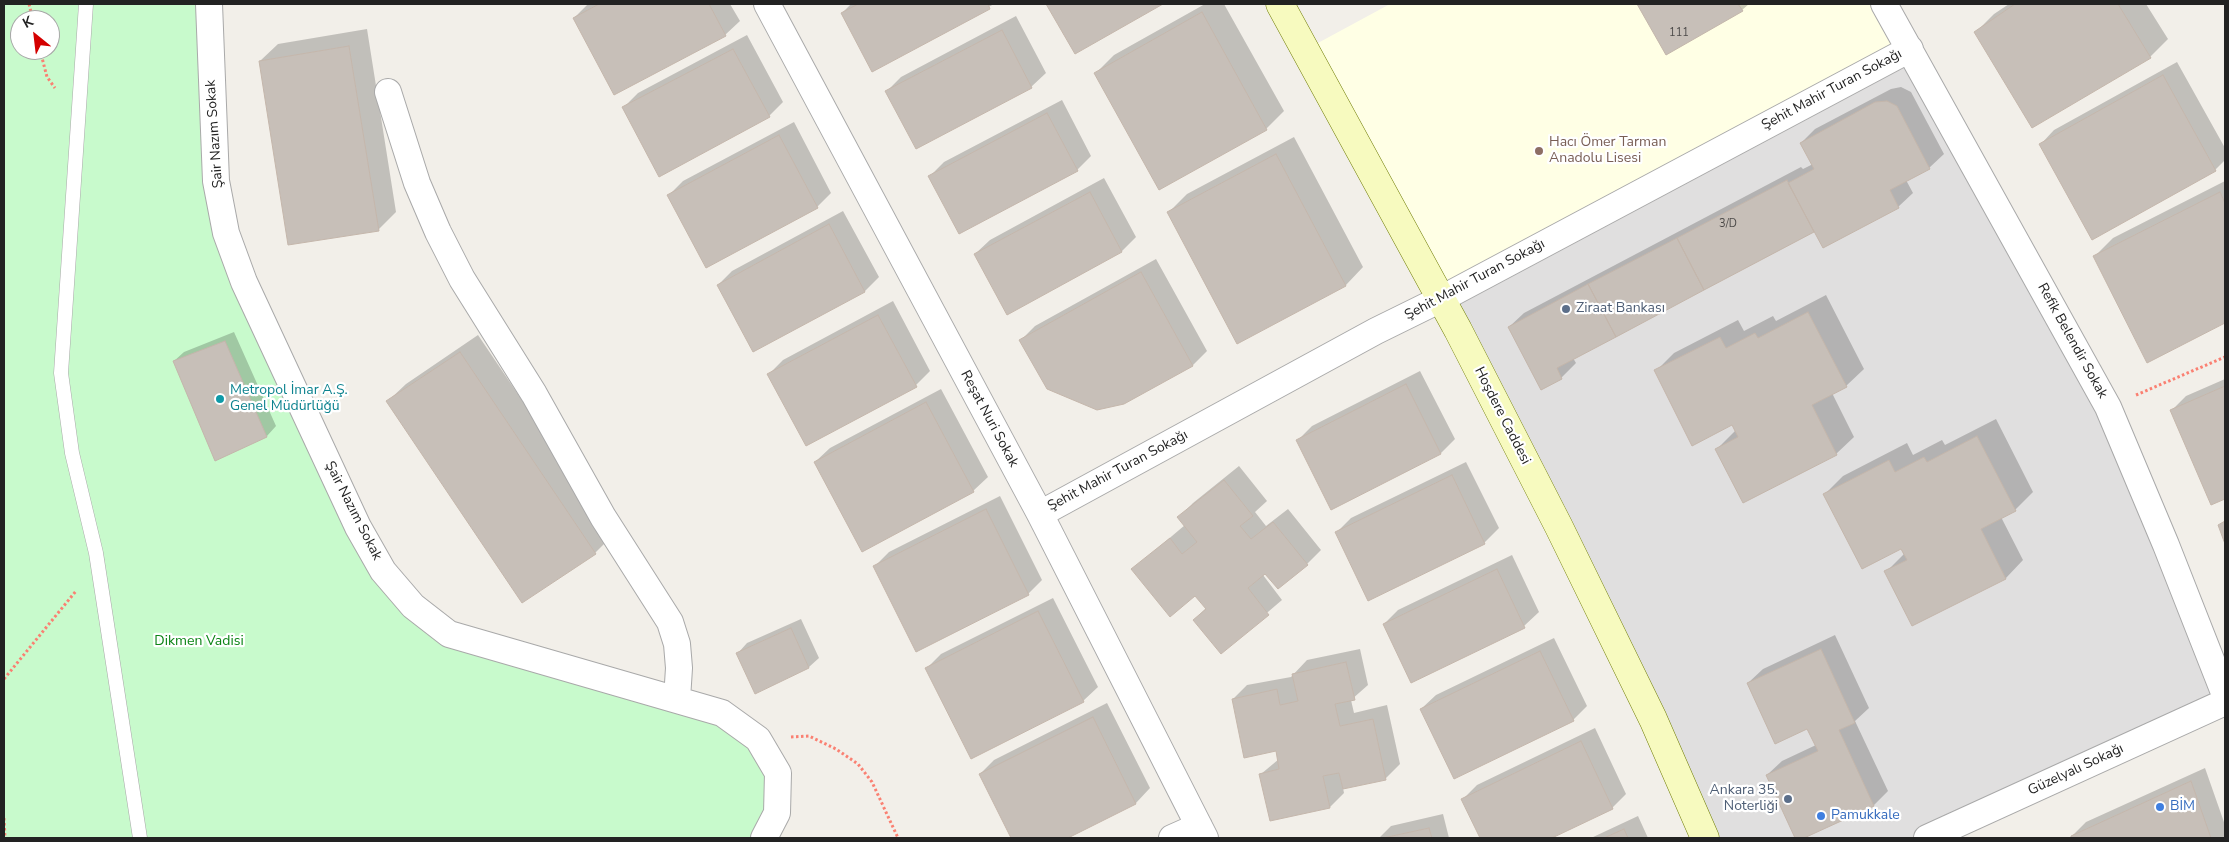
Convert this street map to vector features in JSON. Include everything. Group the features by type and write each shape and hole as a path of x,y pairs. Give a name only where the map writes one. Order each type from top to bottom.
{"main road":[{"name":"Hoşdere Caddesi","path":"1280,4 1441,299 1614,636 1692,804 1705,838"}],"street":[{"name":"Şair Nazım Sokak","path":"209,4 216,181 226,232 244,282 358,527 383,571 413,606 449,634 722,713 758,739 778,773 778,813 764,838"},
{"name":"Reşat Nuri Sokak","path":"767,4 1040,514 1202,832"},
{"name":"Refik Belendir Sokak","path":"1884,4 2108,407 2166,545 2225,695"},
{"name":"Şehit Mahir Turan Sokağı","path":"1040,514 1376,331 1441,299 1910,49"},
{"path":"388,92 417,183 438,232 462,279 534,394 603,517 670,622 677,644 679,668 677,699"},
{"name":"Güzelyalı Sokağı","path":"1927,838 2225,702"},
{"path":"1172,838 1202,832"}],"lane":[{"path":"86,4 61,372 72,453 97,561 140,838"}],"path":[{"path":"2108,407 2225,357"},
{"path":"4,679 79,587 97,561"},
{"path":"758,739 809,736 858,764 872,782 885,807 892,830 898,838"},
{"path":"4,818 5,838"}],"shaded area":[{"name":"Hacı Ömer Tarman Anadolu Lisesi","path":"1390,4 1884,4 1910,49 1441,299 1305,50"},
{"path":"1910,49 2108,407 2225,695 1927,838 1705,838 1441,299"}],"green space":[{"name":"Dikmen Vadisi","path":"4,4 209,4 216,181 358,527 449,634 722,713 778,773 764,838 4,838"}],"building":[{"path":"599,4 709,4 726,36 614,95 573,18"},
{"path":"858,4 988,4 990,9 872,72 841,13"},
{"path":"1046,4 1163,4 1075,54"},
{"path":"1637,4 1738,4 1743,11 1666,55"},
{"path":"2015,4 2118,4 2151,58 2032,128 1974,32"},
{"path":"1202,12 1267,130 1159,190 1094,73"},
{"path":"1002,30 1032,88 916,149 885,91"},
{"path":"349,46 379,231 288,245 259,61"},
{"path":"733,49 770,117 659,177 622,107"},
{"path":"2163,75 2216,171 2092,240 2039,144"},
{"path":"1887,101 1897,106 1930,169 1890,190 1899,208 1823,248 1788,183 1814,169 1800,143 1875,102"},
{"path":"1047,113 1078,171 959,234 928,176"},
{"path":"779,135 818,208 706,268 667,195"},
{"path":"1276,154 1346,286 1237,344 1167,212"},
{"path":"1787,180 1814,232 1704,290 1677,238"},
{"path":"1090,192 1122,252 1007,315 974,254"},
{"path":"2220,192 2225,203 2225,323 2147,363 2093,256"},
{"path":"829,224 865,292 753,352 717,285"},
{"path":"1677,238 1704,290 1616,337 1588,284"},
{"path":"1141,272 1193,366 1124,404 1097,410 1047,389 1019,340"},
{"path":"1588,284 1616,337 1557,368 1562,379 1541,390 1508,327"},
{"path":"1808,312 1847,387 1812,405 1837,455 1743,503 1715,449 1738,437 1732,425 1692,446 1654,370 1720,337 1726,348 1755,333 1758,338"},
{"path":"878,315 917,387 806,446 767,374"},
{"name":"Metropol İmar A.Ş. Genel Müdürlüğü","path":"225,341 267,437 215,461 173,361"},
{"path":"460,352 596,554 522,603 386,401"},
{"path":"1406,384 1441,454 1331,510 1296,440"},
{"path":"2225,386 2225,499 2211,505 2170,410"},
{"path":"926,402 974,492 862,552 814,462"},
{"path":"1977,436 2016,511 1981,529 2006,579 1912,626 1884,571 1907,560 1901,549 1862,569 1823,494 1889,460 1895,472 1924,457 1927,462"},
{"path":"1452,475 1485,544 1368,601 1335,532"},
{"path":"1224,480 1253,516 1240,526 1251,539 1273,522 1308,565 1278,589 1265,574 1248,588 1269,615 1221,654 1193,620 1206,609 1195,596 1170,617 1131,569 1170,538 1182,554 1197,542 1177,517"},
{"path":"986,509 1029,595 916,652 873,566"},
{"path":"2225,521 2225,544 2218,525"},
{"path":"1497,569 1525,628 1411,683 1383,624"},
{"path":"1038,611 1084,702 971,759 925,668"},
{"path":"791,628 809,668 755,694 736,653"},
{"path":"1821,649 1855,723 1839,730 1874,806 1804,838 1795,838 1766,775 1818,751 1807,729 1775,744 1747,683"},
{"path":"1540,651 1574,721 1454,779 1420,709"},
{"path":"1346,662 1355,700 1335,704 1340,726 1373,719 1386,780 1343,789 1339,773 1323,776 1330,808 1270,821 1259,774 1279,769 1276,751 1244,758 1232,699 1277,689 1280,705 1298,701 1292,674"},
{"path":"1093,717 1136,804 1068,838 1011,838 979,774"},
{"path":"1581,741 1613,809 1552,838 1480,838 1461,799"},
{"path":"2191,781 2211,838 2071,838 2071,836"},
{"path":"1429,828 1432,838 1383,838"},
{"path":"1624,829 1628,838 1604,838"}],"place":[{"name":"Hacı Ömer Tarman Anadolu Lisesi","path":"1539,151"},
{"name":"Ziraat Bankası","path":"1566,309"},
{"name":"Metropol İmar A.Ş. Genel Müdürlüğü","path":"220,399"},
{"name":"Ankara 35. Noterliği","path":"1788,799"},
{"name":"BİM","path":"2160,807"},
{"name":"Pamukkale","path":"1821,816"}]}
